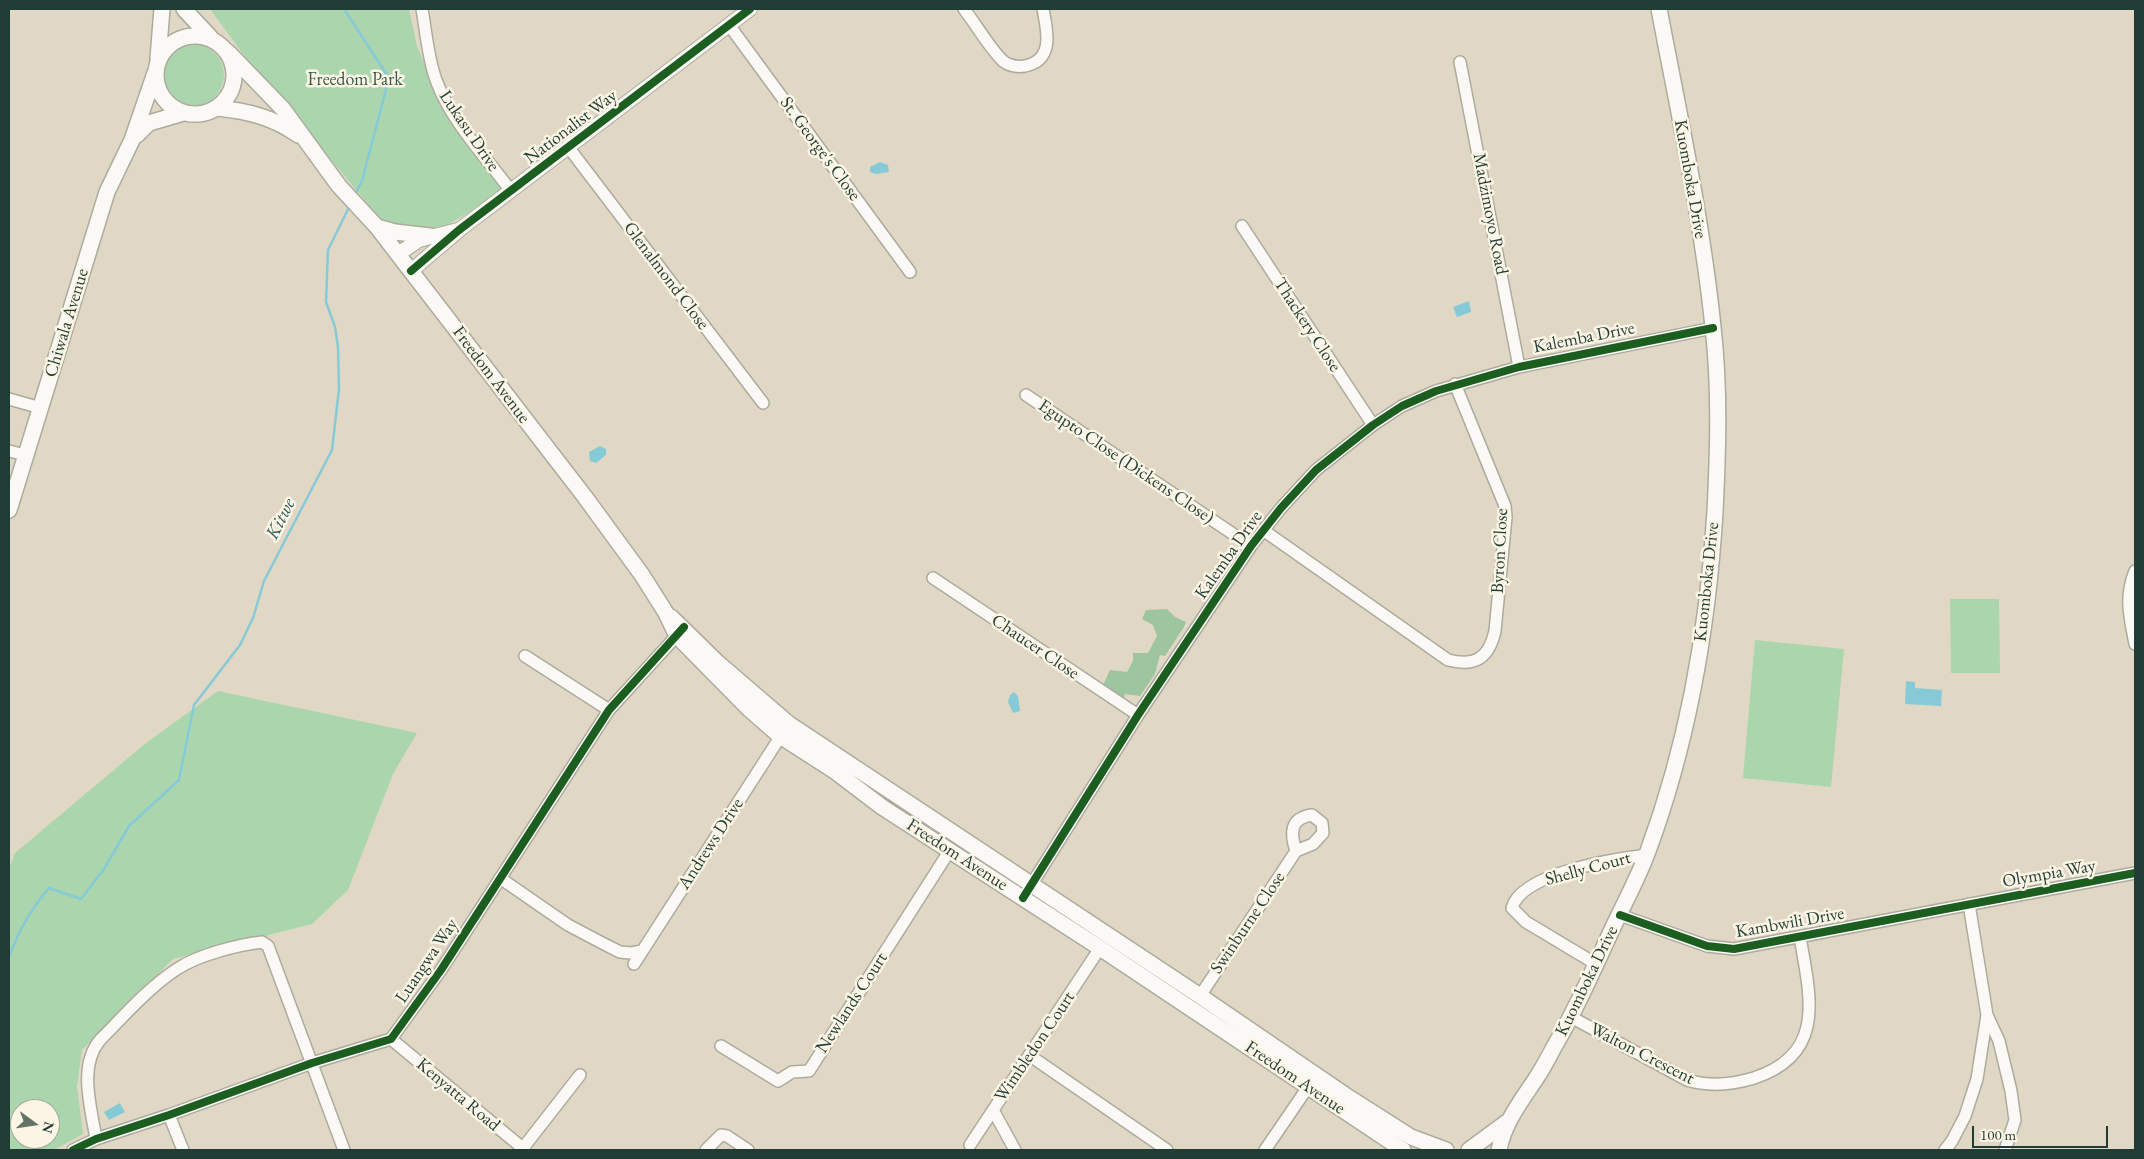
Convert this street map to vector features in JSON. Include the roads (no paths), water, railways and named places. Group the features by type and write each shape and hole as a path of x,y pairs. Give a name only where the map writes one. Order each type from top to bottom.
{"main road":[{"path":"162,9 156,68 158,88 165,101 182,112 201,114 217,108 226,99 232,88 233,64 228,52 211,38 184,9"},
{"name":"Kuomboka Drive","path":"1510,1119 1541,1071 1571,1018 1646,855 1669,793 1696,674 1706,606 1713,542 1719,426 1713,328 1690,173 1659,9"},
{"path":"156,68 170,44 179,38 190,35 211,38"},
{"name":"Freedom Avenue","path":"228,52 265,88 309,143 339,186 377,227 585,497 642,575 666,613 725,687 780,736 836,772 882,807 950,850 1027,891 1200,996 1411,1137 1446,1150"},
{"name":"Chiwala Avenue","path":"9,510 107,192 132,140 156,68"},
{"name":"Freedom Avenue","path":"217,108 250,112 269,118 309,143"},
{"name":"Chiwala Avenue","path":"132,140 149,123 182,112"},
{"path":"377,227 394,232 430,236"},
{"name":"Freedom Avenue","path":"681,632 789,724 1027,891 1100,948 1402,1150"},
{"path":"1236,1039 1291,1058"},
{"path":"1469,1150 1510,1119"},
{"path":"1499,1150 1500,1140 1510,1119"}],"street":[{"name":"Lukasu Drive","path":"422,9 434,73 440,90 454,115 512,191"},
{"name":"Nationalist Way","path":"411,271 459,230 750,9"},
{"path":"964,9 1004,62 1012,66 1027,66 1041,59 1048,38 1043,9"},
{"name":"St. George's Close","path":"729,25 910,272"},
{"name":"Madzimoyo Road","path":"1460,62 1519,367"},
{"name":"Glenalmond Close","path":"569,148 764,404"},
{"name":"Thackery Close","path":"1242,226 1373,425"},
{"path":"398,254 414,242 430,236 459,230"},
{"name":"Kalemba Drive","path":"1027,891 1138,715 1251,546 1316,470 1373,425 1402,406 1455,384 1519,367 1713,328"},
{"name":"Byron Close","path":"1263,530 1448,660 1460,663 1476,660 1486,654 1492,645 1495,631 1505,511 1500,494 1455,384"},
{"name":"Egupto Close (Dickens Close)","path":"1026,395 1251,546"},
{"path":"9,399 41,408"},
{"path":"9,451 26,455"},
{"path":"2135,571 2130,584 2128,605 2135,644"},
{"name":"Chaucer Close","path":"932,578 1138,715"},
{"name":"Luangwa Way","path":"391,1039 441,970 609,710 681,632"},
{"path":"525,656 609,710"},
{"name":"Andrews Drive","path":"634,964 789,724"},
{"name":"Newlands Court","path":"721,1046 778,1081 792,1072 809,1071 950,850"},
{"name":"Swinburne Close","path":"1200,996 1296,851"},
{"name":"Shelly Court","path":"1596,964 1526,922 1512,908 1518,894 1531,885 1557,874 1606,861 1646,855"},
{"name":"Olympia Way","path":"1968,904 2135,874"},
{"path":"500,878 568,925 606,945 620,952 642,951"},
{"path":"1968,904 1987,1015 1999,1040 2011,1091 2015,1120 2005,1150"},
{"name":"Kambwili Drive","path":"1620,914 1707,946 1734,949 1968,904"},
{"name":"Walton Crescent","path":"1571,1018 1692,1082 1707,1085 1728,1085 1762,1076 1789,1060 1802,1044 1807,1031 1811,1001 1800,937"},
{"path":"96,1138 87,1069 92,1050 158,984 177,969 204,957 259,943 266,944 344,1150"},
{"name":"Wimbledon Court","path":"970,1145 1100,948"},
{"path":"1945,1150 1965,1116 1977,1080 1987,1015"},
{"path":"74,1150 96,1138 169,1115 312,1063 391,1039"},
{"name":"Kenyatta Road","path":"391,1039 524,1149"},
{"path":"1029,1055 1167,1150"},
{"path":"524,1149 580,1075"},
{"path":"1264,1150 1308,1087"},
{"path":"993,1110 1015,1150"},
{"path":"169,1115 183,1150"},
{"path":"706,1150 721,1135 727,1136 748,1150"}],"water":[{"path":"880,162 888,165 889,172 876,174 870,172 870,167"},
{"path":"1469,301 1471,312 1457,317 1453,307"},
{"path":"600,446 606,449 606,455 596,463 590,461 589,452"},
{"path":"1906,681 1915,682 1915,688 1942,690 1941,706 1905,704"},
{"path":"1014,692 1018,696 1020,711 1013,713 1008,702 1010,695"},
{"path":"120,1103 125,1112 109,1120 104,1112"}],"waterway":[{"name":"Kitwe","path":"344,9 389,78 362,181 354,196"},
{"name":"Kitwe","path":"9,957 26,921 36,904 49,888 81,899 104,869 129,826 179,780 194,705 240,645 253,618 264,581 332,450 339,389 338,347 335,327 326,302 328,250 350,205"}],"park label":[{"name":"Freedom Park","path":"355,80"}]}
